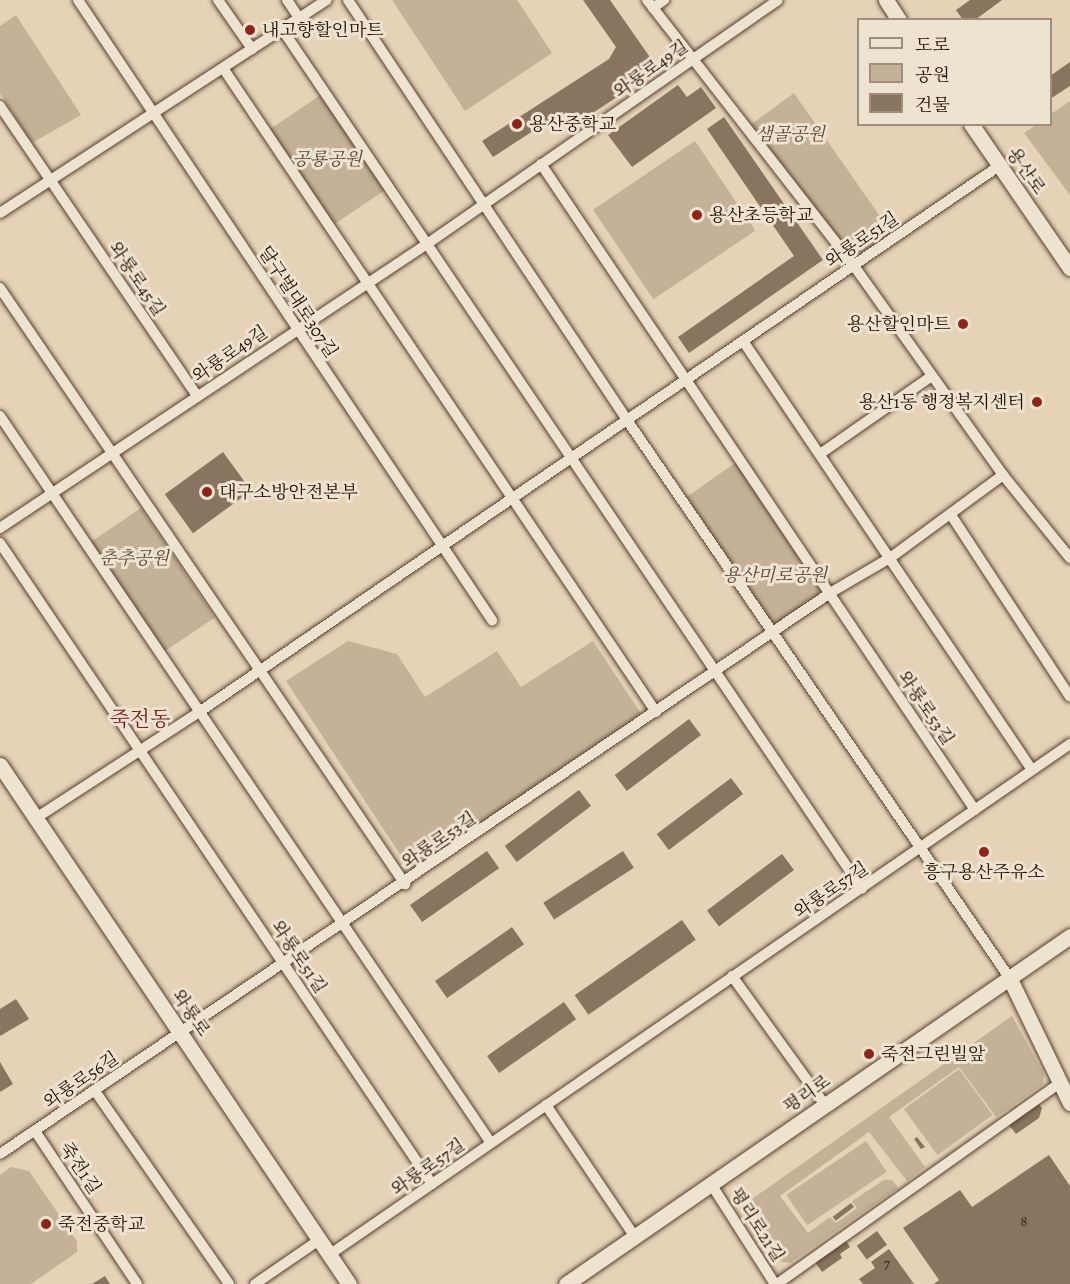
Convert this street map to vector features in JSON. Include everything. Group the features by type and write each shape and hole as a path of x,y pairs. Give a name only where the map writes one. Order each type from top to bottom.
{"main road":[{"path":"886,0 898,18"},
{"name":"용산로","path":"972,126 1070,268"},
{"name":"와룡로","path":"3,774 36,818 349,1284"},
{"name":"평리로","path":"566,1284 1070,936"},
{"path":"1009,977 1070,1103"}],"street":[{"name":"달구벌대로307길","path":"78,0 296,330 492,620"},
{"path":"218,0 252,49"},
{"path":"287,0 299,18"},
{"path":"0,213 327,0"},
{"path":"348,0 627,420 919,850 1009,977"},
{"path":"664,0 650,4 854,266 1004,475 1070,558"},
{"name":"와룡로49길","path":"0,528 427,244 778,0"},
{"path":"282,29 569,458 862,889"},
{"path":"223,68 656,712"},
{"name":"와룡로45길","path":"0,106 197,396"},
{"path":"542,164 685,381 830,593"},
{"name":"와룡로51길","path":"36,818 138,749 199,712 999,166"},
{"path":"0,288 405,884"},
{"path":"743,341 1032,770"},
{"path":"820,454 932,376"},
{"path":"0,416 491,1143"},
{"name":"와룡로53길","path":"181,1034 405,884 830,593 890,558 1004,475"},
{"path":"951,515 1070,697"},
{"path":"0,543 138,749"},
{"name":"와룡로53길","path":"830,593 975,810"},
{"name":"와룡로57길","path":"329,1255 1070,744"},
{"name":"와룡로51길","path":"138,749 432,1184"},
{"path":"732,976 825,1105"},
{"name":"와룡로56길","path":"0,1154 181,1034"},
{"path":"776,1284 1060,1083"},
{"path":"95,1091 229,1284"},
{"path":"546,1105 634,1237"},
{"name":"죽전1길","path":"35,1131 137,1284"},
{"name":"평리로21길","path":"711,1184 776,1284"},
{"path":"255,1284 319,1240"}],"green space":[{"path":"392,0 517,0 552,53 465,111"},
{"path":"16,15 81,115 32,143 0,93 0,26"},
{"name":"공룡공원","path":"325,92 389,187 330,228 265,132"},
{"name":"샘골공원","path":"794,93 895,238 854,262 749,126"},
{"path":"1070,101 1070,195 1024,133 1034,126 1052,126 1052,113"},
{"path":"695,141 755,231 653,299 593,210"},
{"name":"용산미로공원","path":"738,461 828,590 773,628 683,499"},
{"name":"춘추공원","path":"141,508 215,617 160,654 86,545"},
{"path":"348,641 397,654 425,697 497,651 521,687 593,641 644,718 411,871 286,681"},
{"path":"1012,1016 1044,1074 1043,1084 996,1117 959,1067 889,1117 925,1167 907,1181 869,1132 780,1196 808,1233 830,1217 836,1223 857,1208 852,1201 884,1180 892,1180 898,1188 790,1263 778,1261 742,1206"},
{"path":"959,1069 993,1115 937,1155 904,1109"},
{"path":"866,1141 887,1172 807,1225 786,1195"},
{"path":"11,1167 29,1171 77,1241 77,1252 31,1284 0,1284 0,1175"}],"building":[{"path":"583,0 610,0 654,63 624,84 620,78 612,83 620,95 576,124 562,112 493,157 482,141 609,59 616,47"},
{"path":"970,0 1002,0 978,18 962,18 956,10"},
{"path":"1070,62 1070,86 1052,98 1052,75"},
{"path":"678,85 687,97 701,87 716,108 632,167 608,135"},
{"path":"724,117 823,260 689,353 678,337 794,256 707,129"},
{"name":"대구소방안전본부","path":"223,452 251,491 193,533 165,494"},
{"path":"689,719 701,735 627,791 615,775"},
{"path":"731,778 743,794 669,850 657,834"},
{"path":"579,790 591,806 517,862 505,846"},
{"path":"487,851 499,868 422,922 410,905"},
{"path":"623,851 634,868 554,920 543,903"},
{"path":"782,854 794,870 719,927 707,911"},
{"path":"682,920 696,940 588,1015 575,995"},
{"path":"512,927 524,944 447,998 435,981"},
{"path":"16,999 29,1019 0,1036 0,1009"},
{"path":"564,1002 576,1019 499,1073 487,1056"},
{"path":"0,1062 13,1084 0,1092"},
{"path":"1038,1103 1042,1108 1039,1118 1016,1134 1008,1124"},
{"path":"917,1137 925,1147 921,1149 914,1139"},
{"path":"1049,1155 1070,1186 1070,1284 934,1284 939,1280 903,1228 960,1190 972,1207"},
{"path":"851,1203 854,1207 836,1221 833,1217"},
{"path":"877,1231 887,1245 867,1259 857,1246"},
{"path":"846,1241 850,1247 840,1254 842,1258 822,1272 815,1262"},
{"path":"889,1249 914,1284 863,1284 859,1279 875,1268 871,1262"},
{"path":"105,1276 110,1284 92,1284"}],"place":[{"name":"내고향할인마트","path":"250,30"},
{"name":"용산중학교","path":"517,124"},
{"name":"용산초등학교","path":"697,215"},
{"name":"용산할인마트","path":"963,324"},
{"name":"용산1동 행정복지센터","path":"1037,402"},
{"name":"대구소방안전본부","path":"207,492"},
{"name":"흥구용산주유소","path":"984,852"},
{"name":"죽전그린빌앞","path":"869,1054"},
{"name":"죽전중학교","path":"46,1224"}],"district":[{"name":"죽전동","path":"140,719"}]}
